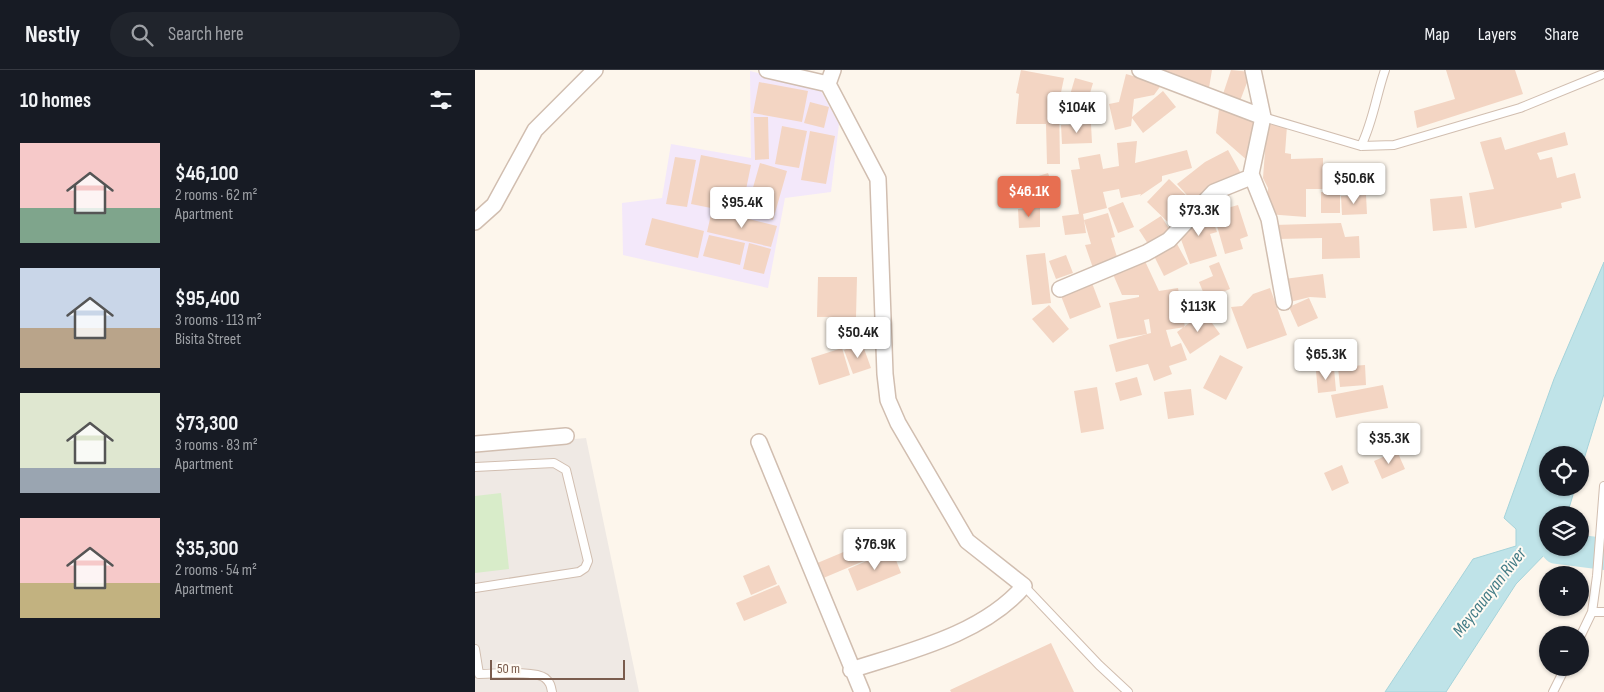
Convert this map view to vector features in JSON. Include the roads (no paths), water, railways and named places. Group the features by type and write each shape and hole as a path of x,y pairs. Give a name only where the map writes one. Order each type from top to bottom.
{"street":[{"path":"475,222 487,214 494,205 535,130 595,70"},
{"path":"767,70 831,77 878,179 885,374 888,400 898,423 967,541 1024,586 1014,598 976,626 851,670"},
{"path":"1140,70 1263,117"},
{"path":"1253,70 1263,117 1251,177 1269,219 1284,302"},
{"path":"1060,289 1146,254 1169,240 1215,192 1251,177"},
{"path":"475,444 567,436"},
{"path":"759,442 861,692"}],"lane":[{"path":"1361,146 1371,126 1378,89 1385,70"},
{"path":"1263,117 1361,146 1394,145 1520,108 1601,75"},
{"path":"475,468 554,463 561,465 567,470 588,562 585,568 579,572 475,588"},
{"path":"1585,626 1592,612 1597,576 1604,486"},
{"path":"1024,586 1099,665 1128,692"},
{"path":"1592,612 1604,612"},
{"path":"475,649 477,674 535,674 544,677 550,684 551,692"},
{"path":"1553,692 1561,676"}],"water":[{"name":"Meycauayan River","path":"1604,262 1604,394 1588,446 1539,446 1539,496 1573,496 1570,506 1539,506 1539,556 1543,556 1516,584 1446,692 1385,692 1473,559 1516,546 1516,529 1504,518 1554,379"}],"waterway":[{"path":"1589,552 1604,554"}]}
